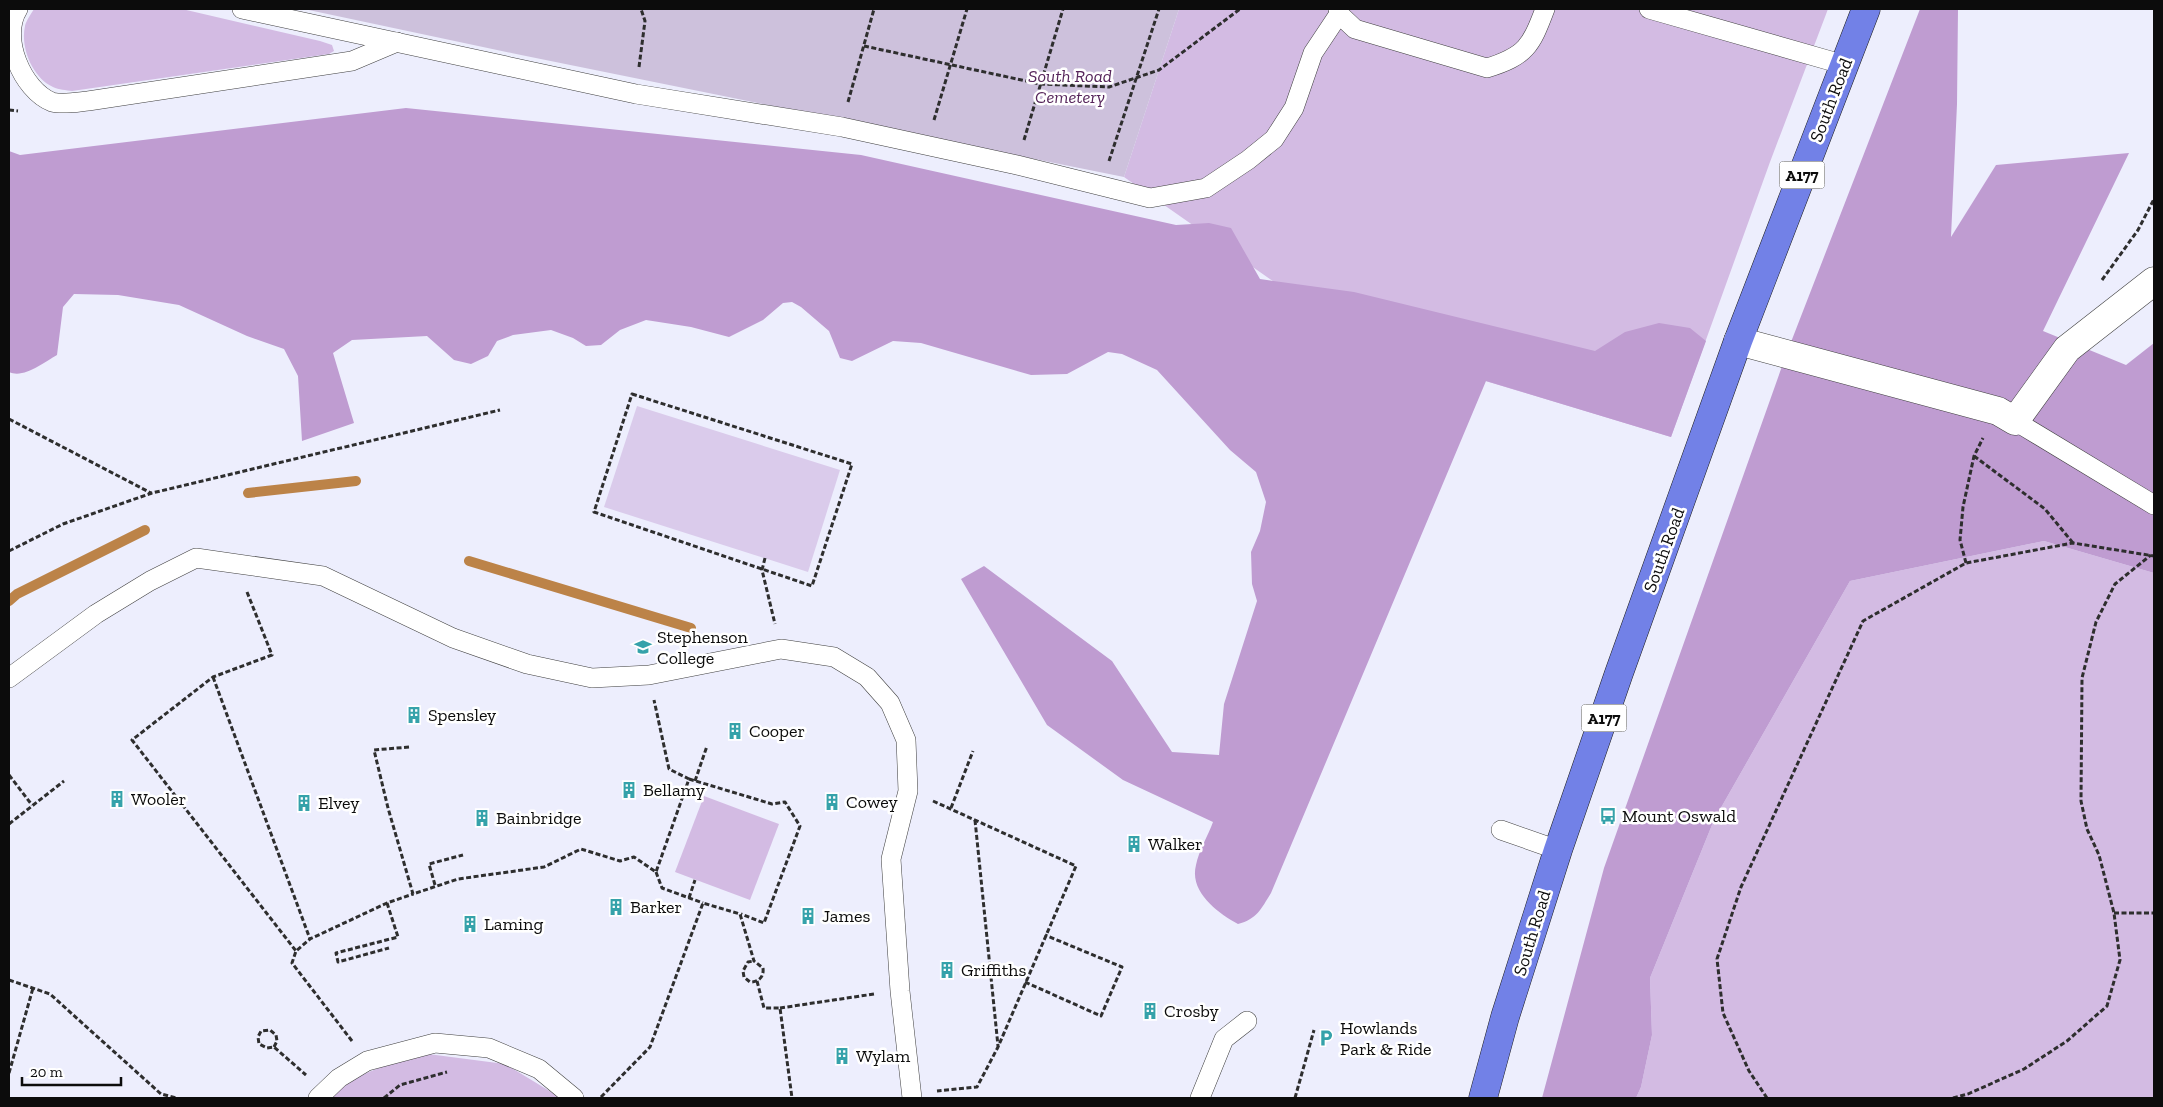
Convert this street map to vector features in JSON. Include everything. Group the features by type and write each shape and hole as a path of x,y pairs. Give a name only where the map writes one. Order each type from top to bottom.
{"main road":[{"name":"South Road","path":"1483,1098 1505,1017 1558,850 1738,341 1866,9"}],"street":[{"path":"1738,341 2006,416 2067,349 2154,281"}],"lane":[{"path":"18,9 13,16 12,46 20,70 32,89 53,102 88,102 352,61 397,42"},
{"path":"242,9 636,94 842,127 1017,165 1150,198 1206,188 1248,160 1274,139 1294,108 1313,53 1338,11 1355,29 1486,68 1508,61 1526,49 1536,34 1545,9"},
{"path":"1649,9 1845,65"},
{"path":"2006,416 2154,505"},
{"path":"9,678 96,614 150,581 196,558 323,576 452,638 527,664 592,678 649,675 781,649 834,657 867,677 890,702 906,740 908,791 891,859 900,991 912,1096"},
{"path":"1501,830 1558,850"},
{"path":"1200,1098 1224,1039 1247,1021"},
{"path":"321,1095 339,1078 367,1061 435,1044 489,1048 539,1069 574,1098"}],"path":[{"path":"636,94 644,21 641,9"},
{"path":"842,127 874,9"},
{"path":"926,146 967,9"},
{"path":"1017,165 1063,9"},
{"path":"1101,186 1159,9"},
{"path":"864,46 1040,84 1109,88 1158,70 1240,9"},
{"path":"632,394 852,464 812,586 762,570 594,512 632,394"},
{"path":"9,551 63,524 152,493 500,410"},
{"path":"1966,564 1960,540 1963,507 1974,456 2006,416"},
{"path":"9,419 152,493"},
{"path":"1974,456 2045,509 2073,543"},
{"path":"1767,1098 1748,1071 1723,1012 1717,959 1741,887 1863,621 1966,564 2073,543 2153,555"},
{"path":"1953,1098 1968,1094 2024,1069 2067,1041 2106,1006 2120,960 2114,913 2099,855 2087,829 2081,801 2082,678 2096,622 2115,584 2153,555"},
{"path":"765,558 762,570 781,649"},
{"path":"235,564 272,655 213,677 132,740 296,951"},
{"path":"367,1061 292,963 296,951 310,939 387,903 435,885 458,879 544,867 581,849 620,861 634,857 656,872 662,888 764,923 800,826 785,802 772,804 689,779 669,769 649,675"},
{"path":"213,677 310,939"},
{"path":"695,781 707,746"},
{"path":"409,747 374,750 388,808 413,894"},
{"path":"951,808 973,751"},
{"path":"9,775 32,805"},
{"path":"656,872 689,779"},
{"path":"9,824 64,782"},
{"path":"908,791 951,808 1076,866 998,1047 977,1087 912,1096"},
{"path":"975,820 998,1047"},
{"path":"435,885 430,864 463,855"},
{"path":"689,898 695,880"},
{"path":"387,903 398,936 336,953 338,962 389,948"},
{"path":"600,1098 650,1047 704,903"},
{"path":"2114,913 2154,913"},
{"path":"740,914 754,961 763,968 763,976 757,981 750,982 743,975 745,965 754,961"},
{"path":"1025,982 1100,1016 1122,968 1045,935"},
{"path":"9,980 50,994 161,1094 177,1098"},
{"path":"757,981 764,1008 780,1008 900,991"},
{"path":"9,1073 33,988"},
{"path":"780,1008 792,1098"},
{"path":"270,1030 276,1035 277,1041 274,1047 266,1048 259,1044 258,1037 261,1031 270,1030"},
{"path":"1295,1098 1314,1030"},
{"path":"274,1047 321,1095"},
{"path":"384,1098 400,1085 450,1071"}],"shaded area":[{"path":"34,9 182,9 320,41 332,45 334,51 329,54 72,91 62,90 53,87 39,77 26,53 24,44 25,26"},
{"path":"1179,9 1828,9 1770,162 1671,437 1363,344 1124,177"},
{"path":"1920,9 1958,9 1957,104 1951,237 1996,165 2129,153 2043,331 2126,365 2154,343 2154,573 2044,541 1850,581 1714,820 1650,978 1652,1035 1641,1087 1636,1098 1542,1098 1604,868 1786,355"},
{"path":"406,108 861,155 1176,225 1209,223 1231,228 1260,279 1354,292 1595,351 1625,332 1659,323 1690,328 1706,341 1671,437 1486,381 1271,893 1254,916 1238,924 1214,908 1201,893 1197,884 1195,875 1197,859 1213,822 1123,780 1047,725 961,579 984,566 1112,661 1172,752 1219,755 1224,704 1257,601 1252,584 1251,552 1260,531 1266,502 1256,472 1230,450 1157,370 1122,354 1108,352 1067,374 1031,375 921,343 893,341 852,361 840,358 829,331 801,307 792,302 783,303 763,320 729,337 691,327 646,320 620,330 601,345 586,346 573,338 551,330 513,335 497,341 488,356 471,364 454,360 427,336 352,340 333,353 354,423 302,441 298,376 284,349 247,336 179,305 118,295 74,294 63,307 57,355 27,372 15,374 9,372 9,151 20,155"},
{"path":"637,406 840,470 808,572 604,507"},
{"path":"2044,541 2154,573 2154,1098 1636,1098 1641,1087 1652,1035 1650,978 1714,820 1850,581"},
{"path":"704,796 779,824 750,900 675,872"},
{"path":"428,1054 505,1064 561,1098 332,1098 342,1088 364,1074 389,1064"}],"green space":[{"name":"South Road Cemetery","path":"304,9 1179,9 1124,177 521,55"}],"waterway":[{"path":"248,493 356,481"},
{"path":"9,601 17,594 145,530"},
{"path":"469,561 691,628"}],"place":[{"name":"Stephenson College","path":"643,647"},
{"name":"Spensley","path":"414,715"},
{"name":"Cooper","path":"735,731"},
{"name":"Bellamy","path":"629,790"},
{"name":"Wooler","path":"117,799"},
{"name":"Cowey","path":"832,802"},
{"name":"Elvey","path":"304,803"},
{"name":"Mount Oswald","path":"1608,816"},
{"name":"Bainbridge","path":"482,818"},
{"name":"Walker","path":"1134,844"},
{"name":"Barker","path":"616,907"},
{"name":"James","path":"808,916"},
{"name":"Laming","path":"470,924"},
{"name":"Griffiths","path":"947,970"},
{"name":"Crosby","path":"1150,1011"},
{"name":"Howlands Park & Ride","path":"1326,1038"},
{"name":"Wylam","path":"842,1056"}]}
